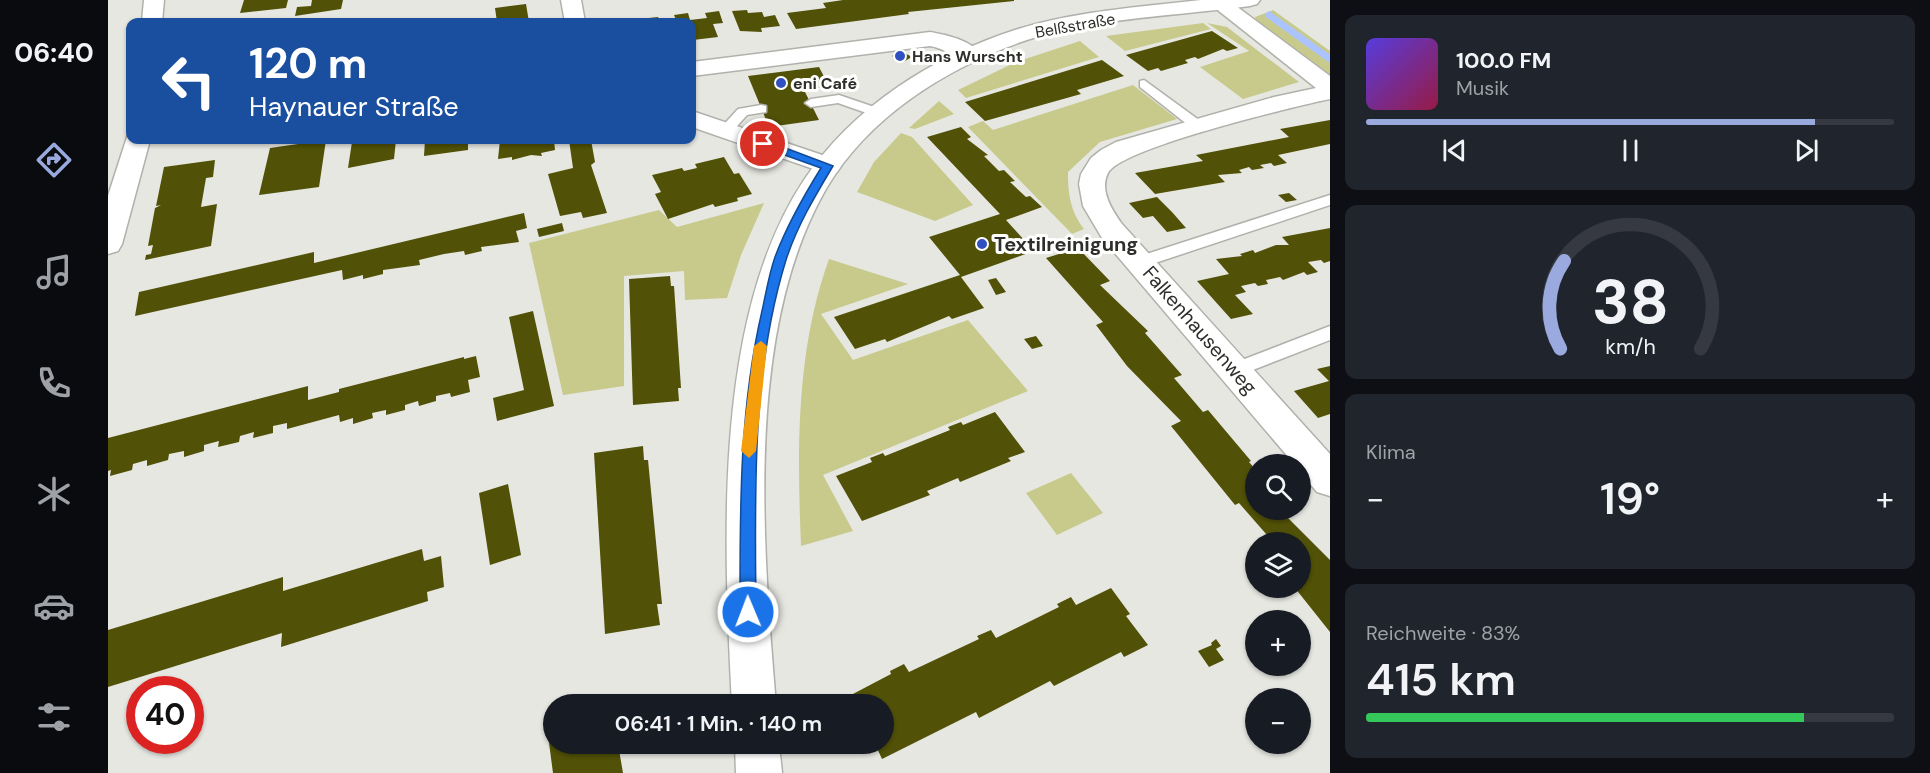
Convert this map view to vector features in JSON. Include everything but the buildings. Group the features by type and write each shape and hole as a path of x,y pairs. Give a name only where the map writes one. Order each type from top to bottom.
{"street":[{"path":"152,18 154,0"},
{"path":"570,0 574,18"},
{"name":"Belßstraße","path":"753,694 748,612 747,477 758,363 780,261 796,218 828,166 852,137 914,84 970,55 1024,34 1054,26 1218,2 1250,0"},
{"path":"1218,2 1330,87"},
{"path":"696,68 930,39 945,41 970,55"},
{"name":"Falkenhausenweg","path":"1330,92 1282,102 1111,154 1094,171 1091,183 1094,203 1107,224 1330,480"},
{"path":"696,120 828,166"},
{"path":"108,244 127,144"},
{"path":"758,754 759,773"}],"lane":[{"path":"1144,84 1198,126"},
{"path":"811,103 839,99 878,113"},
{"path":"725,130 742,112 761,109"},
{"path":"1140,262 1330,200"},
{"path":"1235,370 1330,333"}],"green space":[{"path":"1273,10 1330,51 1330,78 1257,23 1255,17"},
{"path":"1203,23 1211,29 1125,51 1106,36"},
{"path":"1207,23 1227,27 1299,82 1243,99 1200,67 1249,51"},
{"path":"1080,41 1099,57 966,98 958,90 1016,62"},
{"path":"1133,85 1177,119 1100,142 1068,172 1071,202 1084,229 1072,234 968,127 983,121 993,130"},
{"path":"939,101 954,114 915,129 909,128"},
{"path":"901,133 912,137 973,205 935,221 857,192 874,162"},
{"path":"764,203 741,255 727,298 685,300 684,271 624,276 624,386 563,395 529,243 659,210 677,227"},
{"path":"829,259 908,284 821,314 853,360 968,320 1028,391 823,475 853,531 801,546 799,437 801,401 810,329"},
{"path":"1071,473 1103,513 1057,535 1026,493"}],"waterway":[{"path":"1269,15 1330,59"}],"slow traffic":[{"path":"749,451 750,423 761,346"}],"place":[{"name":"Hans Wurscht","path":"900,56"},
{"name":"eni Café","path":"781,83"},
{"name":"Textilreinigung","path":"982,244"}],"route":[{"path":"748,612 747,477 750,423 766,316 780,261 796,218 828,166 763,144"}]}
